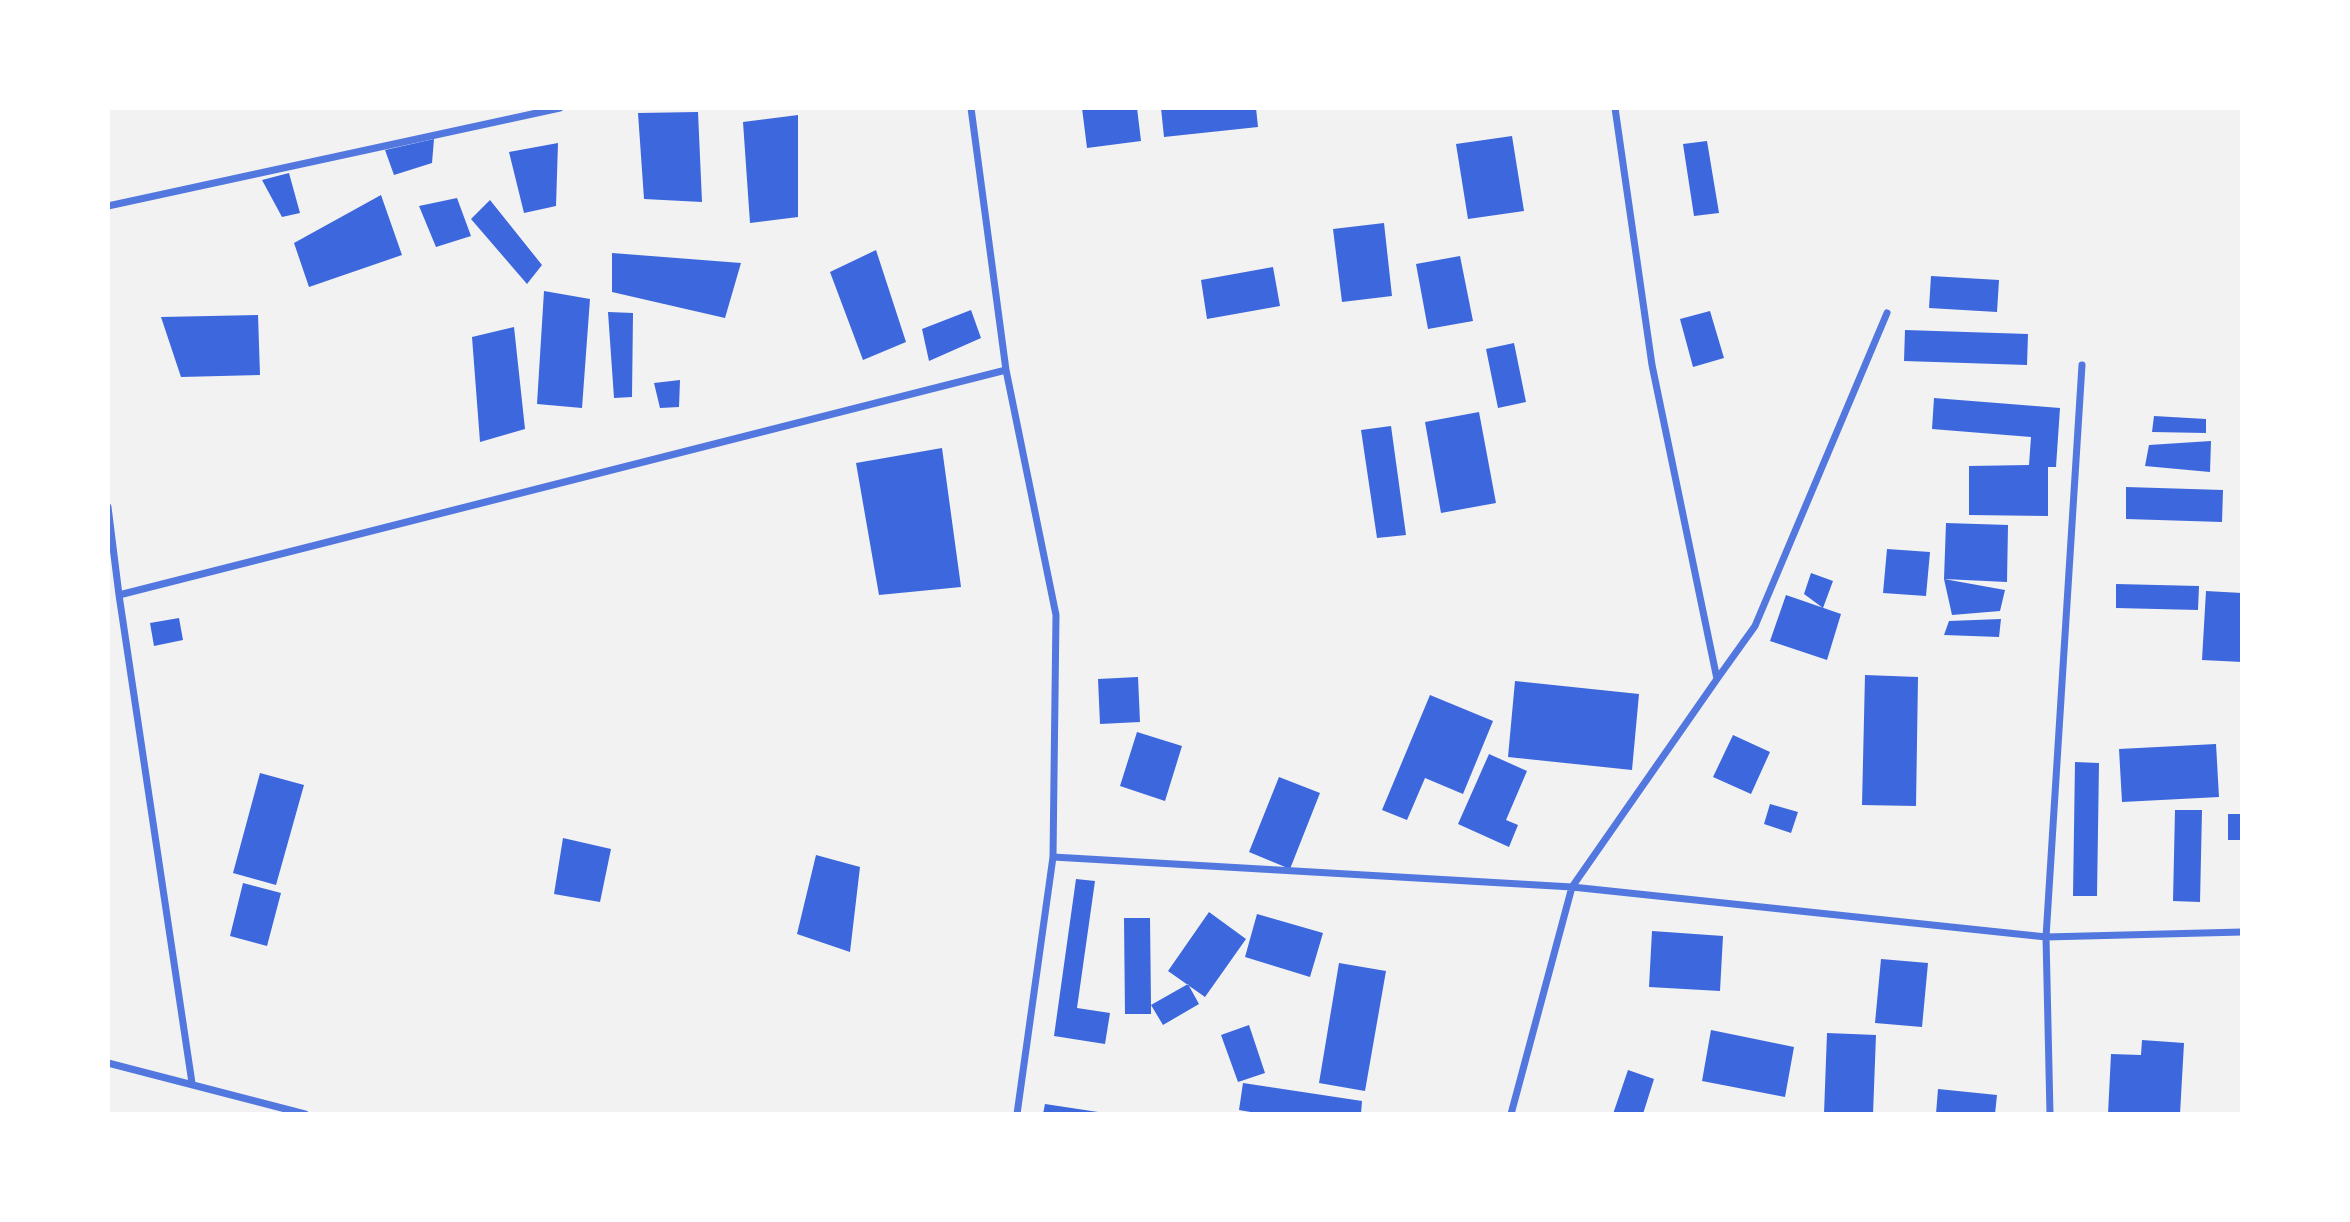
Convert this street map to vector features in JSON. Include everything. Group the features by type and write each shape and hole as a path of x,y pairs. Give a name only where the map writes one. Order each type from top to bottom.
{"street":[{"path":"108,206 560,108"},
{"path":"971,108 1006,370 1056,615 1053,857 1017,1114"},
{"path":"1615,108 1652,365 1717,679"},
{"path":"1511,1114 1572,887 1755,626 1887,313"},
{"path":"2050,1114 2046,937 2082,365"},
{"path":"119,595 1006,370"},
{"path":"108,507 192,1083"},
{"path":"1053,857 1572,887 2046,937 2242,932"},
{"path":"108,1063 305,1114"}],"building":[{"path":"1082,108 1137,108 1141,141 1087,148"},
{"path":"1161,108 1256,108 1258,127 1164,137"},
{"path":"698,112 702,202 644,199 638,113"},
{"path":"798,115 798,217 750,223 743,122"},
{"path":"1512,136 1524,211 1468,219 1456,144"},
{"path":"434,139 432,163 394,175 385,150"},
{"path":"1707,141 1719,213 1694,216 1683,144"},
{"path":"558,143 556,206 524,213 509,152"},
{"path":"289,173 300,213 282,217 262,180"},
{"path":"381,195 402,255 309,287 294,243"},
{"path":"457,198 471,236 436,247 419,206"},
{"path":"490,200 542,265 527,284 471,219"},
{"path":"1384,223 1392,296 1342,302 1333,229"},
{"path":"876,250 906,342 863,360 830,272"},
{"path":"612,253 741,263 725,318 612,292"},
{"path":"1460,256 1473,321 1428,329 1416,264"},
{"path":"1273,267 1280,306 1207,319 1201,280"},
{"path":"1931,276 1999,280 1997,312 1929,308"},
{"path":"544,291 590,299 582,408 537,404"},
{"path":"971,310 981,338 929,361 922,329"},
{"path":"1710,311 1724,358 1693,367 1680,319"},
{"path":"608,312 633,313 632,397 614,398"},
{"path":"258,315 260,375 181,377 161,317"},
{"path":"514,327 525,429 480,442 472,337"},
{"path":"1905,330 2028,334 2027,365 1904,361"},
{"path":"1514,343 1526,402 1498,408 1486,349"},
{"path":"680,380 679,407 660,408 654,383"},
{"path":"1934,398 2060,408 2056,467 2048,467 2048,516 1969,515 1969,466 2029,465 2031,437 1932,429"},
{"path":"1479,412 1496,503 1441,513 1425,422"},
{"path":"2154,416 2206,419 2206,433 2152,432"},
{"path":"1391,426 1406,535 1377,538 1361,430"},
{"path":"2211,441 2210,472 2145,466 2149,445"},
{"path":"942,448 961,587 879,595 856,463"},
{"path":"2126,487 2223,490 2222,522 2126,519"},
{"path":"1946,523 2008,525 2007,582 1944,579"},
{"path":"1887,549 1930,552 1926,596 1883,593"},
{"path":"1811,573 1833,581 1823,608 1804,594"},
{"path":"1944,579 2005,590 2000,611 1952,615"},
{"path":"2116,584 2199,586 2198,610 2116,608"},
{"path":"2206,591 2242,593 2242,662 2202,660"},
{"path":"1786,595 1841,614 1827,660 1770,641"},
{"path":"179,618 183,640 154,646 150,623"},
{"path":"2001,619 1999,637 1944,635 1949,621"},
{"path":"1865,675 1918,677 1916,806 1862,805"},
{"path":"1138,677 1140,722 1100,724 1098,679"},
{"path":"1515,681 1639,694 1632,770 1508,757"},
{"path":"1430,695 1493,721 1463,794 1425,778 1407,820 1382,810"},
{"path":"1137,732 1182,746 1165,801 1120,786"},
{"path":"1733,735 1770,752 1751,794 1713,777"},
{"path":"2216,744 2219,797 2122,802 2119,749"},
{"path":"1489,754 1527,771 1506,820 1518,825 1509,847 1458,824"},
{"path":"2075,762 2099,763 2097,896 2073,896"},
{"path":"260,773 304,785 276,885 233,873"},
{"path":"1279,777 1320,793 1290,869 1249,852"},
{"path":"1770,804 1798,812 1791,833 1764,824"},
{"path":"2175,810 2202,810 2200,902 2173,901"},
{"path":"2228,814 2242,814 2242,840 2228,840"},
{"path":"563,838 611,849 600,902 554,894"},
{"path":"816,855 860,867 850,952 797,934"},
{"path":"1076,879 1095,881 1077,1008 1110,1013 1105,1044 1054,1036"},
{"path":"243,883 281,893 267,946 230,936"},
{"path":"1209,912 1246,939 1205,997 1168,971"},
{"path":"1257,914 1323,933 1310,977 1245,957"},
{"path":"1124,918 1150,918 1151,1014 1125,1014"},
{"path":"1652,931 1723,936 1720,991 1649,987"},
{"path":"1881,959 1928,963 1922,1027 1875,1023"},
{"path":"1339,963 1386,971 1365,1091 1319,1083"},
{"path":"1188,984 1199,1004 1163,1025 1151,1005"},
{"path":"1249,1025 1265,1073 1238,1082 1221,1035"},
{"path":"1711,1030 1794,1047 1785,1097 1702,1081"},
{"path":"1827,1033 1876,1035 1873,1114 1824,1114"},
{"path":"2142,1040 2184,1043 2180,1114 2108,1114 2111,1054 2141,1055"},
{"path":"1628,1070 1654,1079 1643,1114 1613,1114"},
{"path":"1243,1083 1362,1101 1361,1114 1262,1114 1239,1110"},
{"path":"1938,1089 1997,1095 1995,1114 1936,1114"},
{"path":"1045,1104 1098,1112 1098,1114 1043,1114"}]}
